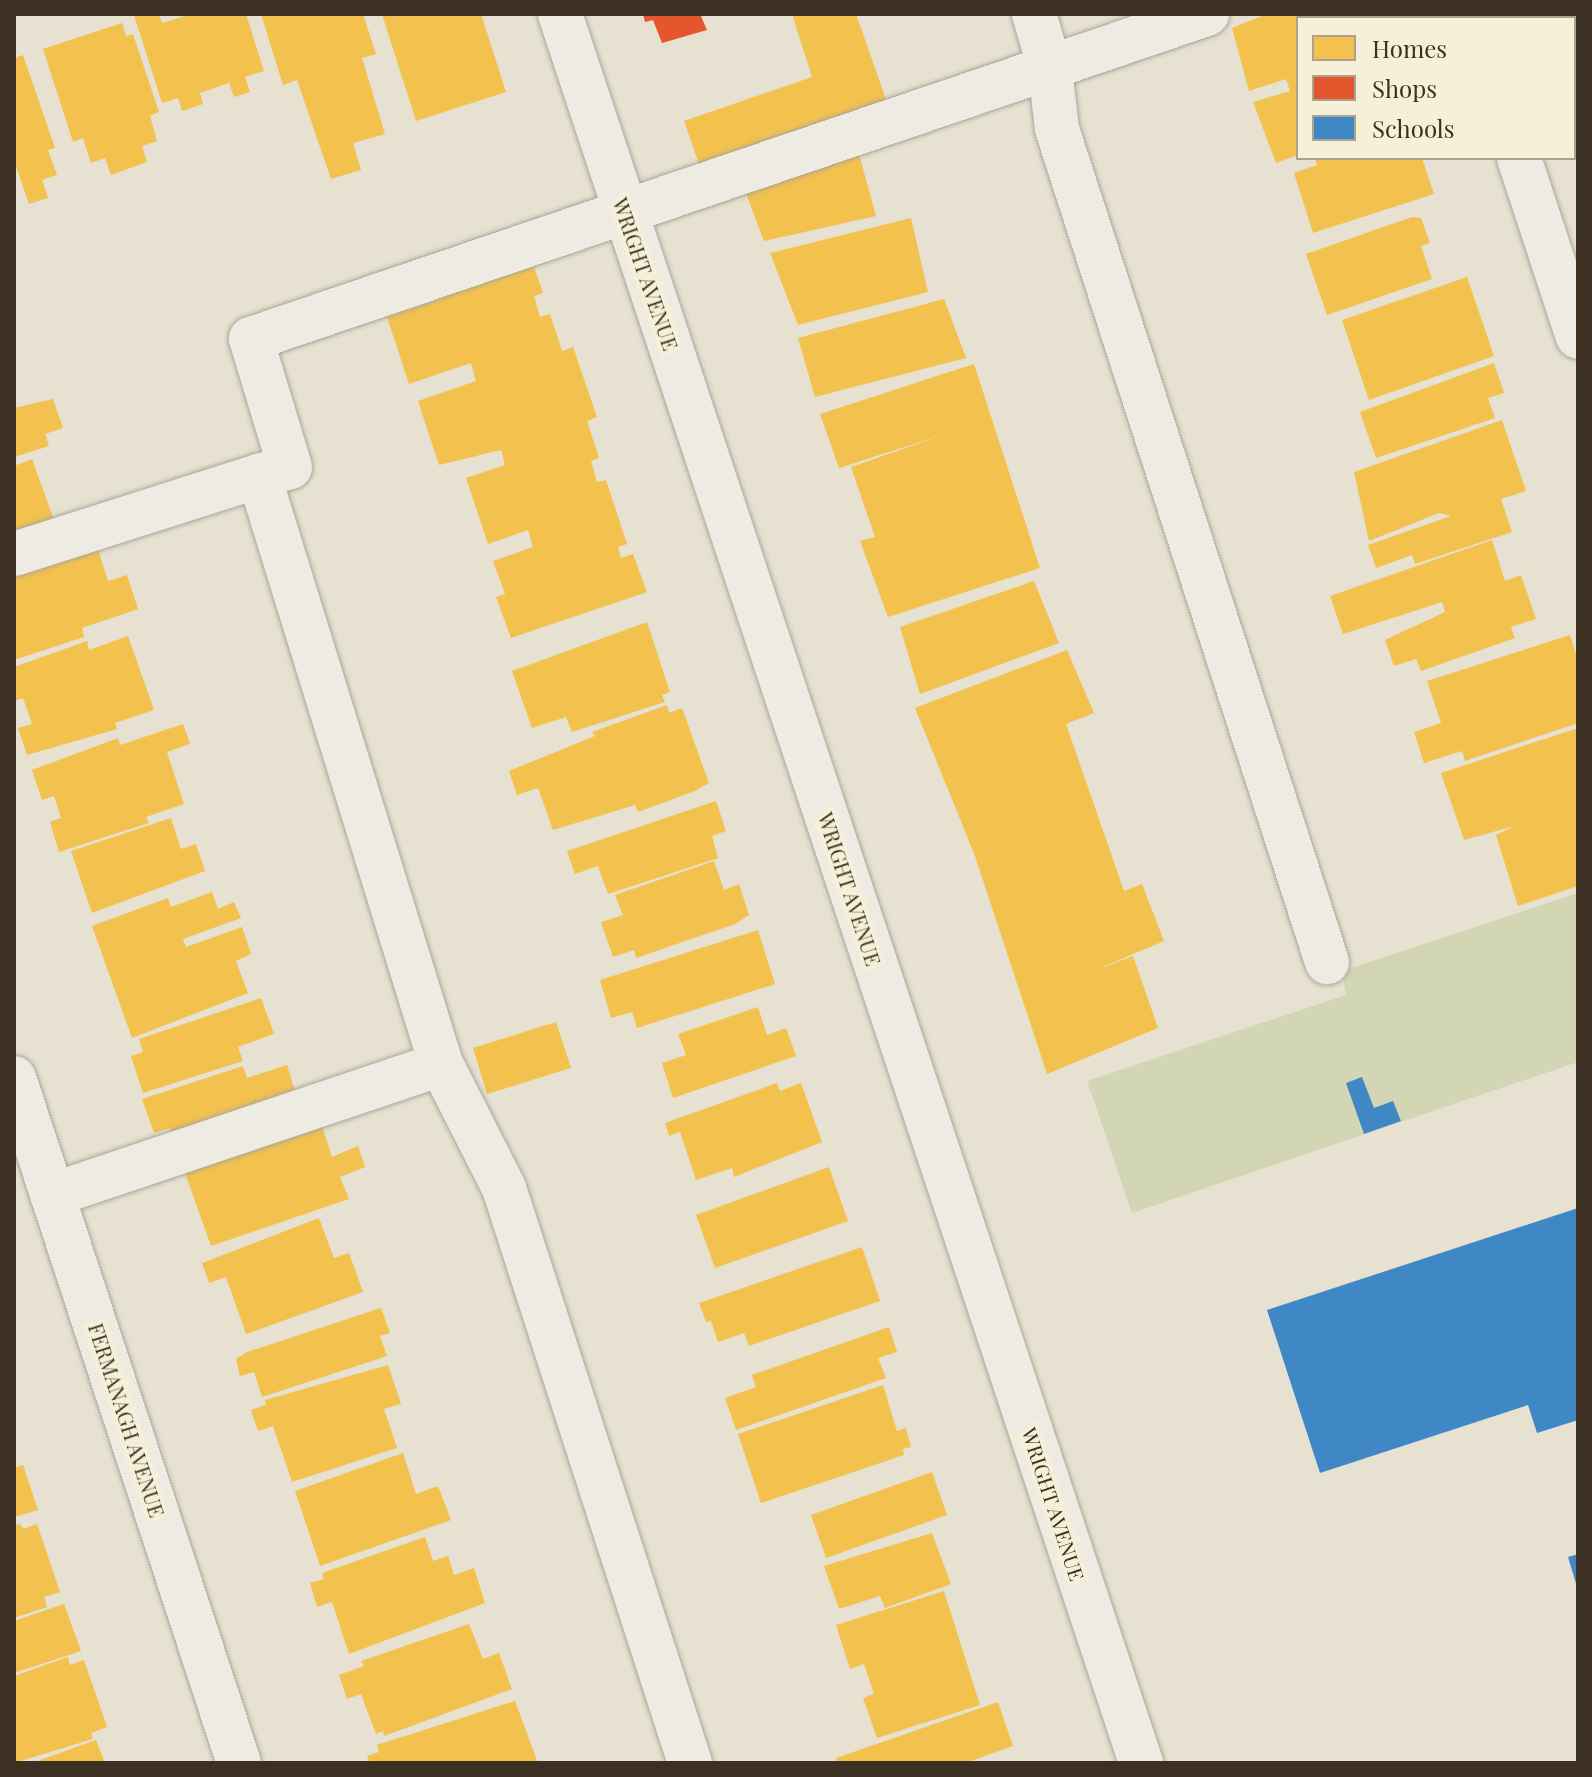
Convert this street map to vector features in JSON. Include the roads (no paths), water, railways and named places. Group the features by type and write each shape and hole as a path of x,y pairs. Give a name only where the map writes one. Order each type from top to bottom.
{"street":[{"name":"WRIGHT AVENUE","path":"560,14 1141,1763"},
{"path":"1034,14 1050,68 1057,129 1327,962"},
{"path":"14,554 290,467 251,339 624,209 1207,14"},
{"path":"1520,160 1578,337"},
{"path":"259,476 441,1064 504,1188 690,1763"},
{"path":"52,1195 441,1064"},
{"name":"FERMANAGH AVENUE","path":"14,1078 239,1763"}]}
